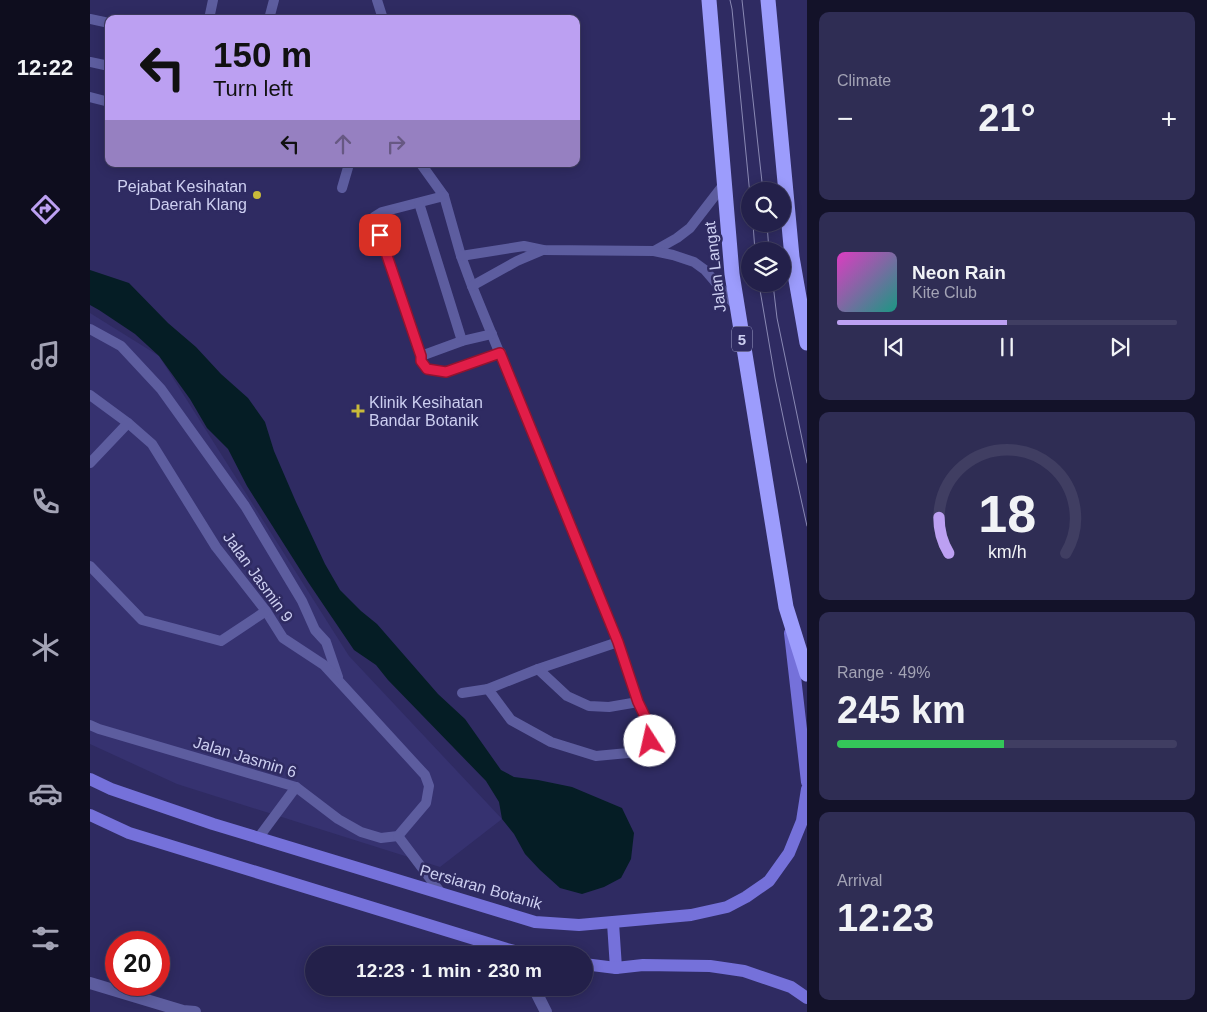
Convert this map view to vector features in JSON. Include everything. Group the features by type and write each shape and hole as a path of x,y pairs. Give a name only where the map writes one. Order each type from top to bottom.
{"highway":[{"name":"Jalan Langat","path":"709,0 732,274 786,607 807,674"},
{"path":"768,0 792,258 807,344"}],"main road":[{"path":"786,607 807,782"},
{"name":"Persiaran Botanik","path":"90,779 111,789 213,824 535,922 579,925 691,916 727,907 746,897 769,881 789,853 802,821 807,788"},
{"path":"90,815 129,833 490,946"},
{"path":"613,923 616,968"},
{"path":"593,965 616,968 644,965 710,966 744,971 790,987 807,998"}],"street":[{"path":"90,983 184,1011 195,1012"},
{"path":"538,996 546,1012"}],"lane":[{"path":"210,15 213,0"},
{"path":"270,15 274,0"},
{"path":"377,0 382,15"},
{"path":"90,19 105,23"},
{"path":"90,62 105,65"},
{"path":"90,97 105,101"},
{"path":"342,188 348,167"},
{"path":"423,167 444,196 461,256 472,286 618,642 638,702 651,729 650,741 644,748 628,753 596,756 551,742 511,720 488,689"},
{"path":"654,251 690,228 724,184"},
{"path":"444,196 382,212 374,217 421,356 421,361 427,369 446,372 500,353"},
{"path":"419,203 462,341"},
{"path":"461,256 524,246 543,250 654,251 674,254 694,262 705,270 737,307"},
{"path":"472,286 543,250"},
{"path":"90,329 120,346 161,389 245,506 302,601 316,630 326,642 339,681"},
{"path":"421,356 462,341 492,334"},
{"name":"Jalan Jasmin 9","path":"90,395 128,423 152,444 216,547 266,611 283,638 324,665 425,775 429,786 426,803 398,836"},
{"path":"90,463 128,423"},
{"path":"90,566 142,620 221,641 266,611"},
{"path":"462,693 488,689 538,669 618,642"},
{"path":"538,669 567,696 589,706 609,707 638,702"},
{"name":"Jalan Jasmin 6","path":"90,725 99,730 296,787 338,819 360,832 381,838 398,836"},
{"path":"259,837 296,787"},
{"path":"398,836 441,893"}],"shaded area":[{"path":"90,313 159,356 349,656 502,819 440,867 177,784 90,744"}],"water":[{"path":"90,270 129,283 168,323 196,347 221,374 248,398 265,422 274,451 296,502 325,564 340,590 377,624 438,694 465,719 501,770 514,777 572,787 622,808 634,833 631,859 621,878 604,887 582,894 560,888 525,854 514,834 502,819 499,802 486,781 388,680 376,665 354,650 247,486 228,449 207,428 190,399 159,356 135,334 90,305"}],"tram line":[{"path":"730,0 749,182"},
{"path":"742,0 762,182"},
{"path":"754,232 754,242"},
{"path":"768,232 768,242"},
{"path":"760,292 775,378 807,526"},
{"path":"774,292 777,318 807,463"}],"place":[{"name":"Pejabat Kesihatan Daerah Klang","path":"257,195"},
{"name":"Klinik Kesihatan Bandar Botanik","path":"358,411"}],"route":[{"path":"380,235 421,356 421,361 427,369 446,372 500,353 618,642 638,702 651,729 650,741"}]}
